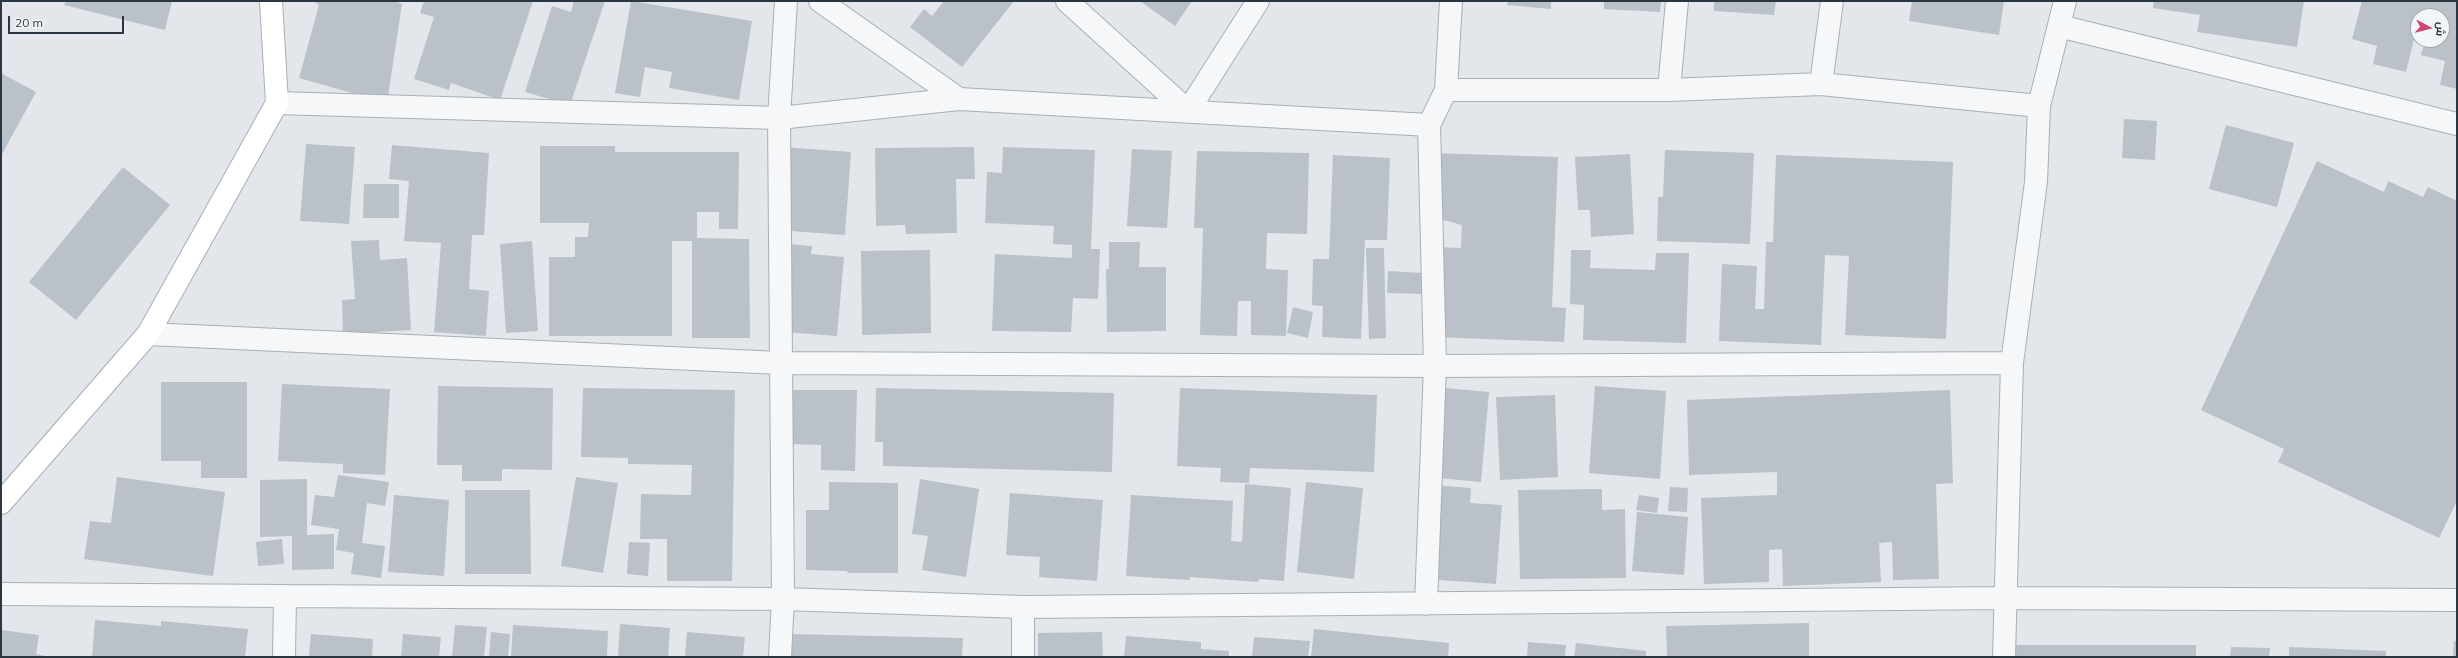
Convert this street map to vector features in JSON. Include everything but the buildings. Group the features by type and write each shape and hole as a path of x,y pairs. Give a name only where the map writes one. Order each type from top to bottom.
{"street":[{"path":"1,503 148,334 277,103 271,1"},
{"path":"780,657 783,599 779,118 786,1"},
{"path":"820,1 959,99"},
{"path":"1066,1 1188,111"},
{"path":"1188,111 1258,1"},
{"path":"1426,604 1435,366 1429,125 1446,90 1451,1"},
{"path":"1669,90 1677,1"},
{"path":"1821,84 1832,1"},
{"path":"2004,657 2012,363 2036,182 2039,106 2065,1"},
{"path":"2059,26 2457,124"},
{"path":"1446,90 1669,90 1821,84 2039,106"},
{"path":"277,103 779,118 959,99 1429,125"},
{"path":"148,334 780,363 1435,366 2012,363"},
{"path":"1,594 783,599 1023,607 2006,598 2457,600"},
{"path":"284,657 285,596"},
{"path":"1023,607 1023,657"}]}
